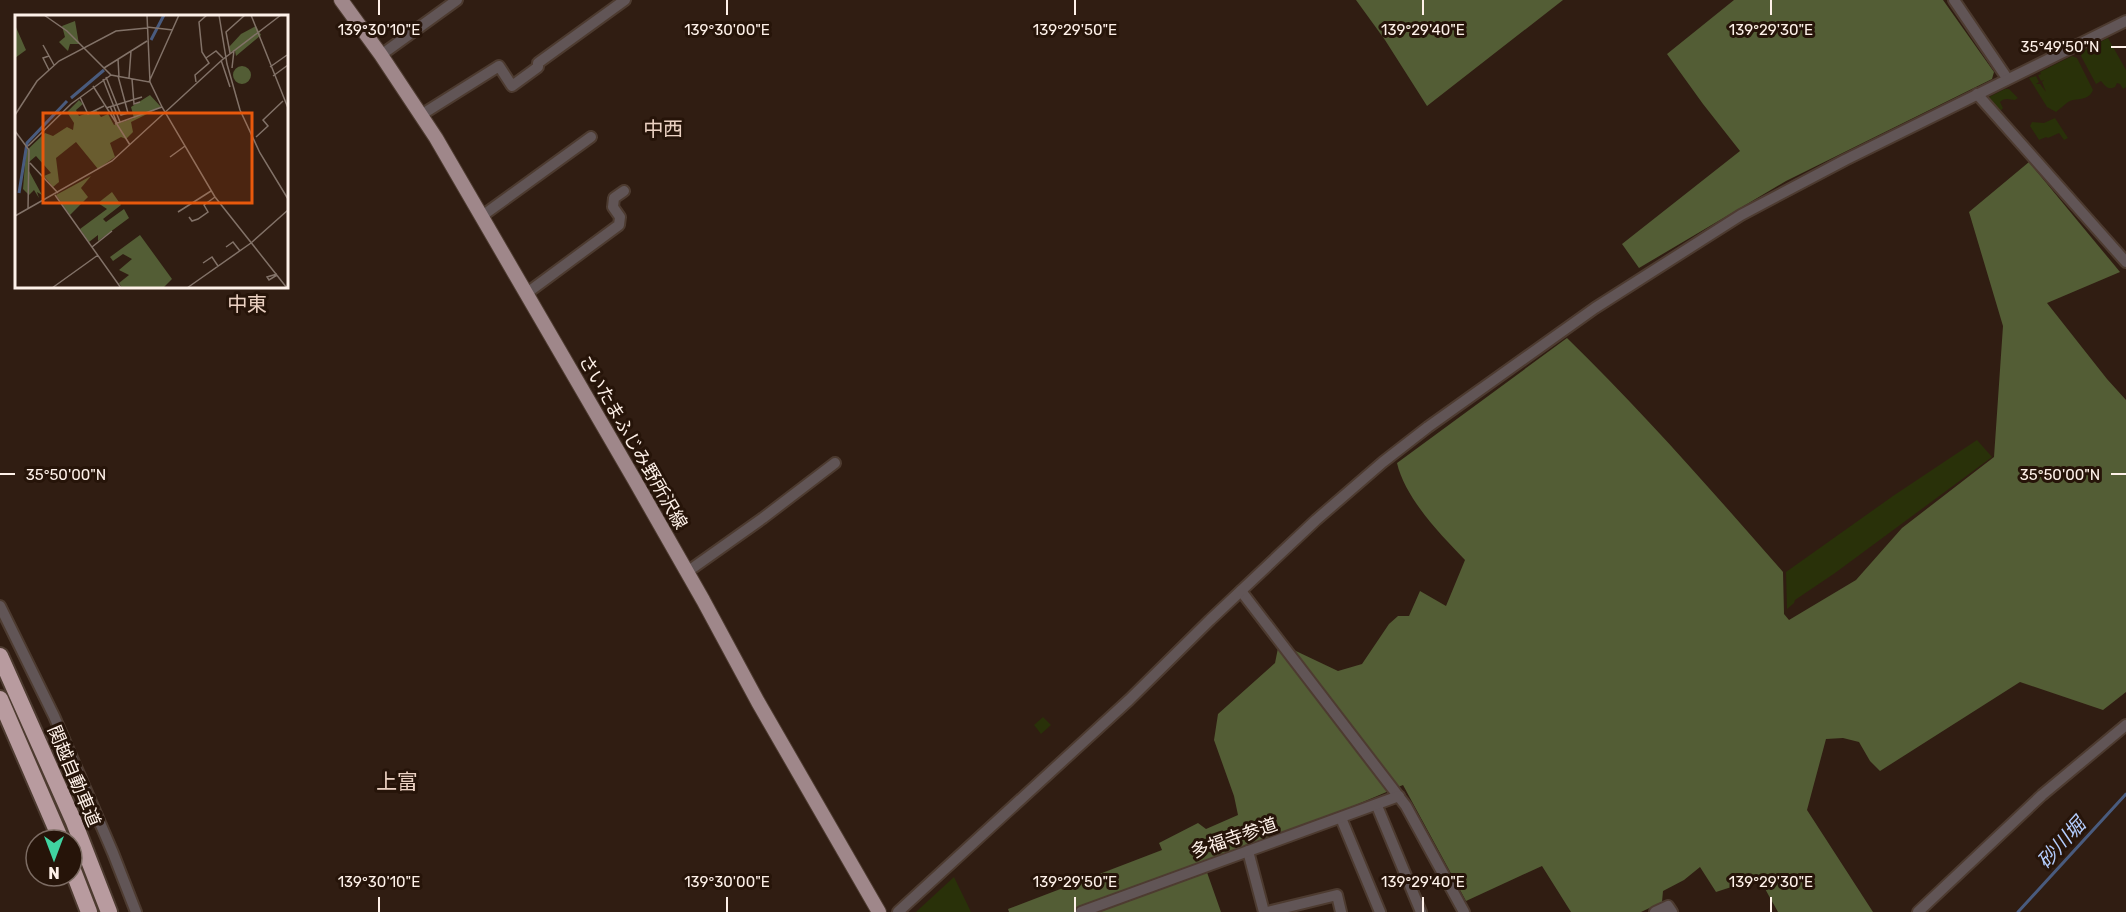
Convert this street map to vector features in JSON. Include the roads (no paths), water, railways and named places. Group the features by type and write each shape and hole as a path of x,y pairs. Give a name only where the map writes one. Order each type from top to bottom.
{"highway":[{"name":"関越自動車道","path":"0,656 69,812 109,912"},
{"name":"関越自動車道","path":"0,699 56,828"},
{"path":"80,888 89,912"}],"main road":[{"name":"さいたまふじみ野所沢線","path":"341,0 422,115 482,216 879,912"}],"street":[{"path":"381,55 457,0"},
{"path":"422,115 499,66 512,86 538,67 538,63 625,0"},
{"path":"1954,0 2007,78"},
{"path":"898,912 1129,700 1316,520 1383,462 1437,420 1588,313 1750,209 2007,78 2126,21"},
{"path":"1977,94 2126,262"},
{"path":"482,216 591,137"},
{"path":"527,293 619,225 620,217 613,207 614,198 624,191"},
{"path":"687,572 835,463"},
{"path":"1241,591 1399,796 1464,912"},
{"path":"0,606 113,853 136,912"},
{"path":"1918,912 2042,795 2126,724"},
{"name":"多福寺参道","path":"1081,912 1377,806 1399,796"},
{"path":"1377,806 1421,912"},
{"path":"1341,818 1380,912"},
{"path":"1248,851 1266,912 1337,895 1341,912"},
{"path":"1655,912 1668,906 1672,912"}],"waterway":[{"name":"砂川堀","path":"2018,912 2126,794"}],"district":[{"name":"中西","path":"663,129"},
{"name":"中東","path":"247,304"},
{"name":"上富","path":"397,782"}]}
